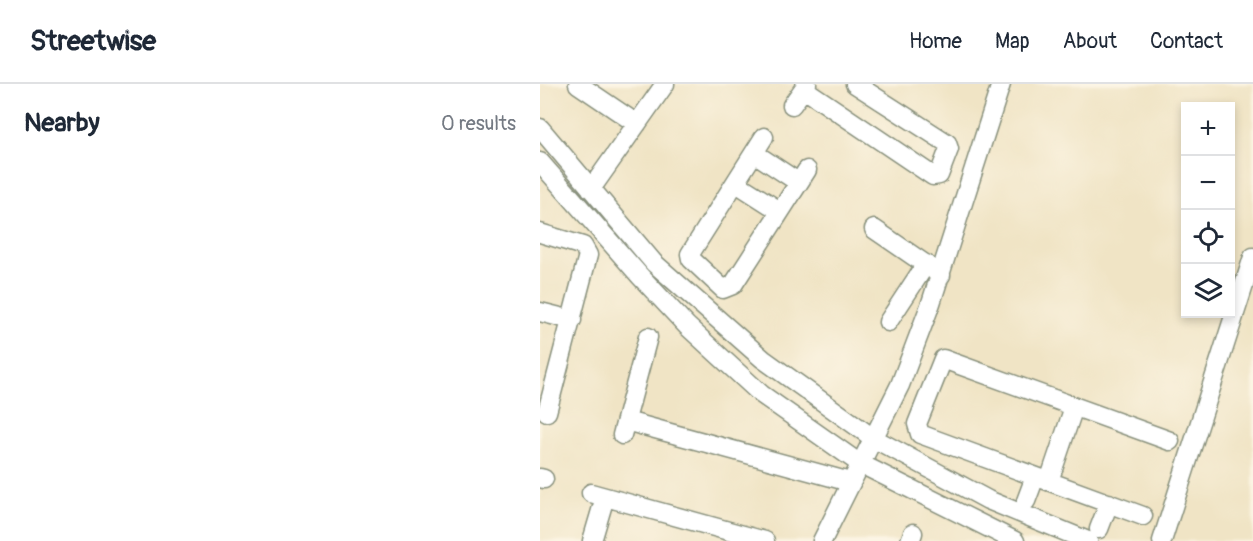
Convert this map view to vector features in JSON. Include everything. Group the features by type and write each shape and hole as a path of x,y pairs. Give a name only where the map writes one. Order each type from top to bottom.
{"street":[{"path":"578,84 637,124"},
{"path":"591,189 665,84"},
{"path":"792,105 805,86 933,176 939,175 949,149 947,143 855,84"},
{"path":"822,541 900,385 933,269 975,170 1001,84"},
{"path":"540,128 654,263 763,359 873,438 988,500 1094,535 1109,503"},
{"path":"754,153 802,176 733,285 723,289 691,259 691,251 764,137"},
{"path":"540,162 687,326 761,394 859,463 1015,541"},
{"path":"944,164 975,170"},
{"path":"736,183 780,211"},
{"path":"874,229 933,269"},
{"path":"540,233 583,246 588,255 572,320 546,401"},
{"path":"1162,541 1245,307 1253,257"},
{"path":"640,276 654,263"},
{"path":"888,322 933,269"},
{"path":"687,292 703,271"},
{"path":"540,312 572,320"},
{"path":"648,337 624,428 850,482"},
{"path":"1143,516 920,434 917,424 927,396 943,359 1170,441"},
{"path":"900,385 927,396"},
{"path":"1026,501 1042,479 1074,407"},
{"path":"592,541 598,495 765,541"}]}
